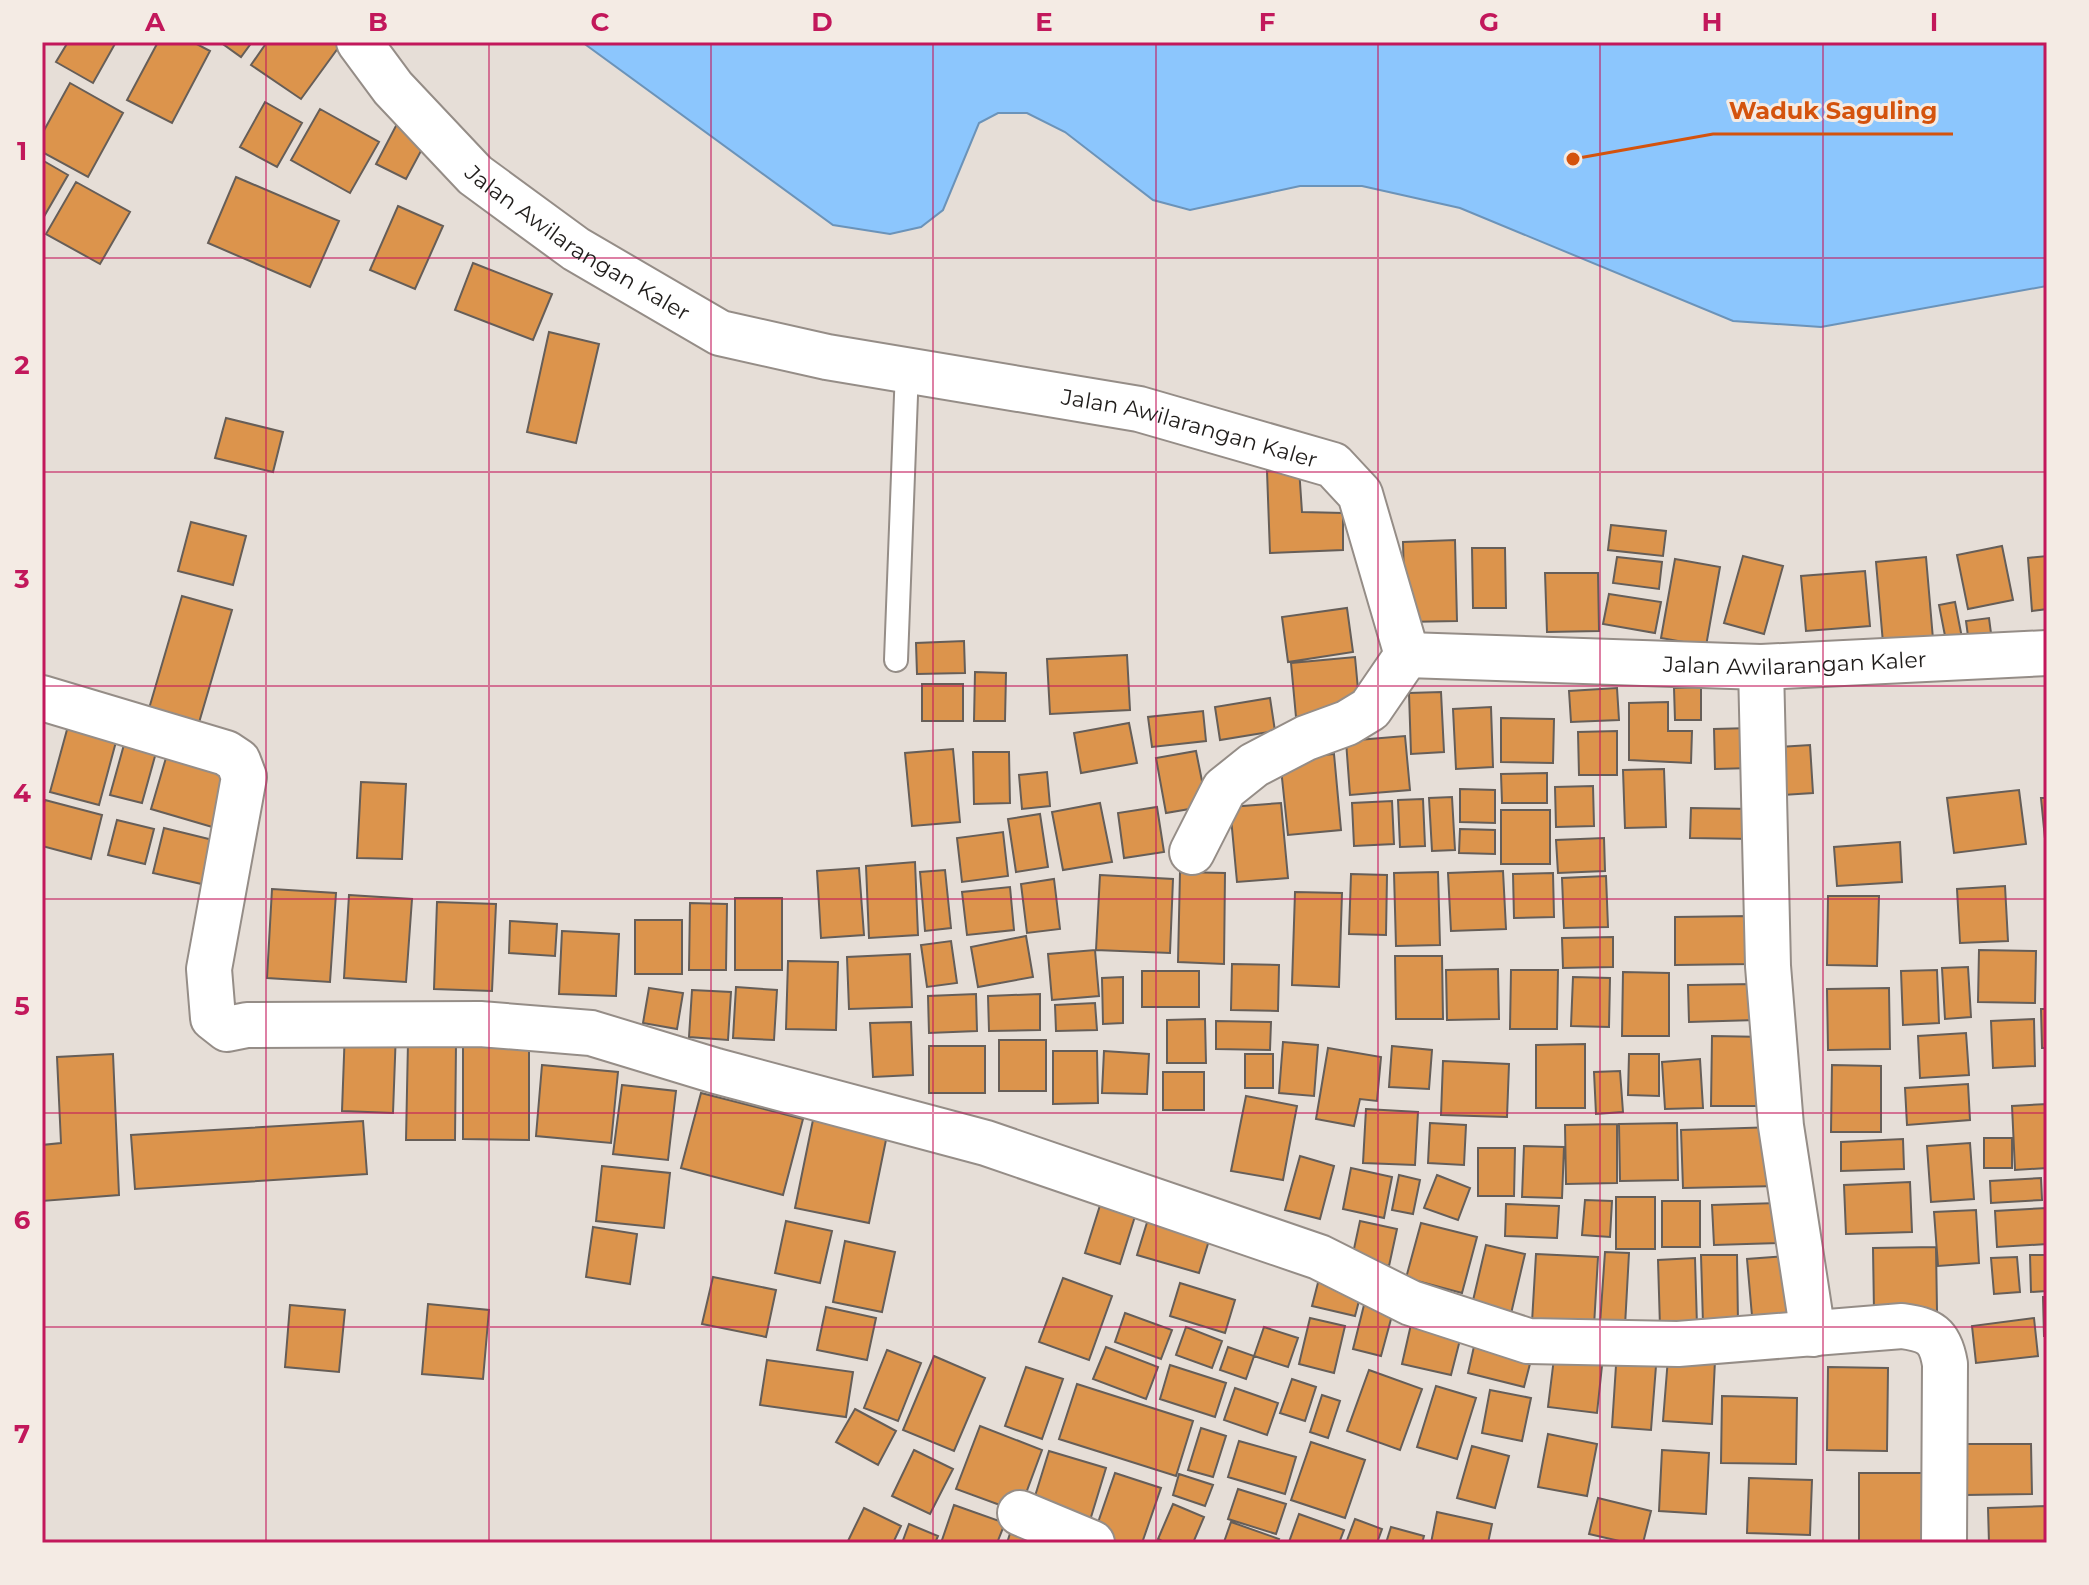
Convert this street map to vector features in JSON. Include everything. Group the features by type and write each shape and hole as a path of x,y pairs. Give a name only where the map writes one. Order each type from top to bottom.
{"street":[{"name":"Jalan Awilarangan Kaler","path":"359,42 393,88 475,175 576,249 720,333 827,357 1139,409 1333,465 1360,494 1407,655 1761,667 2047,653"},
{"path":"1192,852 1224,789 1254,765 1370,709 1407,655"},
{"path":"1761,667 1771,1010 1781,1126 1813,1334"},
{"path":"42,698 226,753 238,761 244,777 209,969 213,1018 227,1029 247,1025 480,1024 591,1033 716,1071 986,1143 1319,1257 1411,1303 1528,1341 1678,1344 1902,1326 1926,1330 1942,1346 1945,1364 1944,1543"},
{"path":"1020,1513 1092,1543"}],"lane":[{"path":"896,660 907,369"}],"water":[{"path":"582,42 2047,42 2047,286 1821,327 1733,321 1460,208 1362,186 1300,186 1190,210 1153,200 1065,132 1027,113 998,113 979,123 943,210 921,227 890,234 833,225"}],"building":[{"path":"68,42 116,42 93,83 56,62"},
{"path":"158,42 193,42 210,51 172,123 127,100"},
{"path":"220,42 252,42 241,57"},
{"path":"267,42 341,44 301,99 251,65"},
{"path":"70,83 123,113 88,177 42,152 42,134"},
{"path":"265,102 302,123 277,167 240,147"},
{"path":"320,109 379,142 350,193 291,160"},
{"path":"399,120 429,136 406,179 376,164"},
{"path":"42,160 68,175 42,220"},
{"path":"236,177 339,221 310,287 208,243"},
{"path":"76,182 130,212 100,264 46,234"},
{"path":"398,206 443,226 415,289 370,270"},
{"path":"473,263 552,294 533,340 455,310"},
{"path":"549,332 599,344 576,443 527,432"},
{"path":"226,418 283,432 273,472 215,458"},
{"path":"1299,468 1302,512 1343,513 1343,550 1270,553 1267,471"},
{"path":"191,522 246,536 233,585 178,571"},
{"path":"1611,525 1666,531 1663,556 1608,550"},
{"path":"1455,540 1457,621 1405,622 1403,542"},
{"path":"2002,546 2013,600 1968,609 1957,555"},
{"path":"1472,548 1505,548 1506,608 1473,608"},
{"path":"1743,556 1783,566 1764,634 1724,623"},
{"path":"2047,556 2047,609 2032,611 2028,558"},
{"path":"1617,557 1662,562 1659,589 1613,583"},
{"path":"1926,557 1933,639 1883,643 1876,562"},
{"path":"1675,559 1720,567 1706,646 1661,638"},
{"path":"1865,571 1870,626 1806,631 1801,576"},
{"path":"1545,573 1598,573 1599,631 1547,632"},
{"path":"1609,594 1661,602 1655,633 1603,624"},
{"path":"182,596 232,610 198,726 148,712"},
{"path":"1955,602 1963,643 1947,646 1939,605"},
{"path":"1347,608 1353,652 1288,662 1282,617"},
{"path":"1989,618 1992,641 1969,644 1966,621"},
{"path":"964,641 965,673 917,674 916,643"},
{"path":"1127,655 1130,710 1050,714 1047,659"},
{"path":"1355,657 1360,711 1296,717 1291,663"},
{"path":"975,672 1006,673 1005,721 974,721"},
{"path":"922,684 963,684 963,721 922,721"},
{"path":"1701,687 1701,720 1675,720 1674,688"},
{"path":"1617,688 1619,720 1571,722 1569,691"},
{"path":"1441,692 1444,752 1411,754 1409,693"},
{"path":"1270,698 1275,731 1220,740 1215,707"},
{"path":"1668,702 1668,731 1692,731 1691,763 1629,760 1629,703"},
{"path":"1491,707 1493,767 1456,769 1453,709"},
{"path":"1203,711 1206,741 1152,747 1148,717"},
{"path":"1501,718 1554,719 1553,763 1501,762"},
{"path":"1129,723 1137,763 1081,773 1074,733"},
{"path":"68,726 117,738 99,805 50,792"},
{"path":"1751,728 1752,768 1715,769 1714,729"},
{"path":"1617,731 1617,775 1579,775 1578,732"},
{"path":"1405,736 1410,790 1350,795 1346,741"},
{"path":"125,741 157,749 142,803 110,795"},
{"path":"1810,745 1813,793 1783,795 1779,747"},
{"path":"953,749 960,822 912,826 905,753"},
{"path":"168,751 236,772 219,829 151,809"},
{"path":"1196,751 1207,806 1166,813 1156,758"},
{"path":"973,752 1009,752 1010,803 974,804"},
{"path":"1334,754 1341,830 1288,835 1280,759"},
{"path":"1664,769 1666,827 1625,828 1623,770"},
{"path":"1047,772 1050,806 1022,809 1019,775"},
{"path":"1547,773 1547,803 1502,803 1501,774"},
{"path":"361,782 406,784 402,859 357,858"},
{"path":"1593,786 1594,826 1556,827 1555,787"},
{"path":"1460,789 1495,790 1495,823 1460,822"},
{"path":"2019,790 2026,844 1954,853 1947,798"},
{"path":"1452,797 1455,850 1432,851 1429,798"},
{"path":"2041,798 2047,798 2047,849 2046,849"},
{"path":"1423,799 1425,846 1400,847 1398,800"},
{"path":"45,800 102,815 91,859 42,846"},
{"path":"1392,801 1394,844 1354,846 1352,803"},
{"path":"1100,803 1112,862 1063,870 1052,812"},
{"path":"1281,803 1288,878 1237,882 1230,807"},
{"path":"1157,807 1164,852 1124,858 1118,813"},
{"path":"1691,808 1753,809 1753,839 1690,838"},
{"path":"1501,810 1550,810 1550,864 1501,864"},
{"path":"1040,814 1048,867 1016,872 1008,819"},
{"path":"117,820 154,829 145,864 108,855"},
{"path":"164,828 217,841 206,885 153,873"},
{"path":"1460,829 1495,830 1495,854 1459,853"},
{"path":"1003,832 1008,876 962,882 957,838"},
{"path":"1604,838 1605,871 1558,873 1556,840"},
{"path":"1900,842 1902,882 1837,886 1834,847"},
{"path":"915,862 918,935 869,938 866,866"},
{"path":"859,868 864,935 821,938 817,871"},
{"path":"945,870 951,928 925,931 920,872"},
{"path":"1503,871 1506,929 1451,931 1448,873"},
{"path":"1180,872 1225,873 1224,964 1178,962"},
{"path":"1438,872 1440,945 1396,946 1394,873"},
{"path":"1553,873 1554,917 1514,918 1513,874"},
{"path":"1351,874 1387,875 1386,935 1349,934"},
{"path":"1100,875 1173,879 1170,953 1096,950"},
{"path":"1606,876 1608,927 1564,928 1562,878"},
{"path":"1054,879 1060,929 1027,933 1021,884"},
{"path":"2005,886 2008,941 1960,943 1957,889"},
{"path":"1010,887 1014,930 967,935 962,892"},
{"path":"272,889 336,893 330,982 267,978"},
{"path":"1295,892 1342,893 1339,987 1292,985"},
{"path":"349,895 412,899 406,982 344,978"},
{"path":"1828,896 1879,896 1877,966 1827,965"},
{"path":"735,898 782,898 782,970 735,970"},
{"path":"437,902 496,904 492,991 434,989"},
{"path":"690,903 727,904 726,970 689,970"},
{"path":"1751,916 1752,964 1675,965 1675,917"},
{"path":"635,920 682,920 682,974 635,974"},
{"path":"510,921 557,924 555,956 509,953"},
{"path":"562,931 619,934 616,996 559,994"},
{"path":"1026,936 1033,977 978,987 971,947"},
{"path":"1613,937 1613,967 1563,968 1562,938"},
{"path":"951,941 957,983 927,987 921,945"},
{"path":"1095,950 1099,996 1052,1000 1048,954"},
{"path":"1979,950 2036,951 2035,1003 1978,1002"},
{"path":"910,954 912,1007 849,1009 847,957"},
{"path":"1395,956 1442,956 1443,1019 1396,1019"},
{"path":"788,961 838,962 836,1030 786,1029"},
{"path":"1232,964 1279,965 1278,1011 1231,1010"},
{"path":"1968,967 1971,1017 1945,1019 1942,968"},
{"path":"1498,969 1499,1019 1447,1020 1446,970"},
{"path":"1511,970 1558,970 1557,1029 1510,1029"},
{"path":"1937,970 1939,1023 1903,1025 1901,971"},
{"path":"1142,971 1199,971 1199,1007 1142,1007"},
{"path":"1623,972 1669,973 1669,1036 1622,1036"},
{"path":"1123,977 1123,1023 1103,1024 1102,978"},
{"path":"1573,977 1610,978 1609,1027 1571,1026"},
{"path":"1755,984 1756,1020 1689,1022 1688,985"},
{"path":"736,987 777,990 774,1040 733,1038"},
{"path":"649,988 683,993 677,1029 643,1023"},
{"path":"1889,988 1890,1049 1828,1050 1827,989"},
{"path":"692,990 731,992 728,1040 689,1037"},
{"path":"976,994 977,1031 929,1033 928,996"},
{"path":"1040,994 1040,1030 989,1031 988,996"},
{"path":"1095,1003 1097,1030 1056,1031 1055,1005"},
{"path":"2041,1009 2047,1009 2047,1048 2042,1048"},
{"path":"1205,1019 1206,1063 1167,1063 1167,1020"},
{"path":"2034,1019 2035,1066 1993,1068 1991,1021"},
{"path":"1216,1021 1271,1022 1270,1050 1216,1049"},
{"path":"911,1022 913,1075 873,1077 870,1023"},
{"path":"345,1029 396,1031 393,1113 342,1111"},
{"path":"1966,1033 1969,1075 1920,1078 1918,1036"},
{"path":"1712,1036 1767,1037 1766,1106 1711,1106"},
{"path":"463,1039 529,1040 529,1140 463,1139"},
{"path":"999,1040 1046,1040 1046,1091 999,1091"},
{"path":"408,1042 456,1043 455,1140 406,1140"},
{"path":"1283,1042 1318,1045 1314,1096 1279,1093"},
{"path":"1585,1044 1585,1108 1536,1108 1536,1045"},
{"path":"929,1046 985,1046 985,1093 929,1093"},
{"path":"1392,1046 1432,1050 1429,1089 1389,1087"},
{"path":"1328,1048 1381,1057 1377,1101 1360,1099 1354,1126 1316,1119"},
{"path":"1053,1051 1097,1051 1098,1103 1053,1104"},
{"path":"1104,1051 1149,1054 1147,1094 1102,1093"},
{"path":"113,1054 119,1195 42,1201 42,1145 61,1143 57,1057"},
{"path":"1245,1054 1273,1054 1273,1088 1245,1088"},
{"path":"1629,1054 1659,1054 1659,1096 1628,1095"},
{"path":"1700,1059 1703,1108 1665,1109 1662,1062"},
{"path":"1443,1061 1509,1064 1507,1117 1441,1115"},
{"path":"542,1065 618,1072 611,1143 536,1136"},
{"path":"1832,1065 1881,1066 1881,1132 1831,1132"},
{"path":"1620,1071 1623,1112 1596,1114 1594,1072"},
{"path":"1163,1072 1204,1072 1204,1110 1163,1110"},
{"path":"1968,1084 1970,1120 1907,1125 1905,1088"},
{"path":"622,1085 676,1091 668,1160 613,1154"},
{"path":"701,1093 803,1119 783,1195 681,1168"},
{"path":"1246,1096 1297,1106 1283,1180 1231,1171"},
{"path":"2047,1104 2047,1168 2015,1170 2012,1106"},
{"path":"1366,1109 1418,1112 1415,1165 1363,1163"},
{"path":"813,1120 887,1135 869,1223 795,1208"},
{"path":"363,1121 367,1174 135,1189 131,1135"},
{"path":"1430,1123 1466,1125 1464,1165 1428,1163"},
{"path":"1677,1123 1678,1180 1620,1181 1619,1124"},
{"path":"1617,1124 1617,1183 1566,1184 1565,1125"},
{"path":"1776,1127 1778,1186 1683,1188 1681,1130"},
{"path":"1984,1138 2012,1138 2012,1168 1984,1168"},
{"path":"1903,1139 1904,1169 1841,1171 1841,1142"},
{"path":"1970,1143 1974,1199 1931,1202 1927,1146"},
{"path":"1524,1146 1564,1147 1562,1198 1522,1197"},
{"path":"1478,1148 1515,1148 1514,1196 1478,1196"},
{"path":"1300,1156 1334,1166 1320,1219 1285,1210"},
{"path":"602,1166 670,1173 664,1228 596,1221"},
{"path":"1351,1168 1392,1177 1384,1218 1343,1209"},
{"path":"1399,1175 1420,1180 1413,1214 1392,1210"},
{"path":"1437,1175 1470,1188 1458,1220 1424,1208"},
{"path":"2041,1178 2042,1200 1991,1203 1990,1181"},
{"path":"1910,1182 1912,1232 1846,1234 1844,1185"},
{"path":"1616,1197 1655,1197 1655,1249 1616,1249"},
{"path":"1102,1199 1137,1210 1120,1264 1085,1253"},
{"path":"1585,1200 1612,1201 1610,1237 1582,1235"},
{"path":"1662,1201 1700,1201 1700,1247 1662,1247"},
{"path":"1778,1203 1779,1243 1714,1245 1712,1205"},
{"path":"1506,1204 1559,1206 1557,1238 1505,1236"},
{"path":"2047,1208 2047,1244 1997,1247 1995,1211"},
{"path":"1976,1210 1979,1263 1938,1266 1934,1212"},
{"path":"1149,1216 1211,1234 1199,1273 1137,1255"},
{"path":"786,1221 832,1231 820,1283 775,1273"},
{"path":"1360,1221 1397,1229 1389,1266 1352,1258"},
{"path":"1421,1223 1477,1237 1462,1293 1406,1278"},
{"path":"593,1227 637,1234 630,1284 586,1277"},
{"path":"845,1241 895,1252 882,1312 833,1302"},
{"path":"1486,1245 1525,1254 1510,1318 1471,1309"},
{"path":"1936,1247 1937,1311 1874,1312 1873,1248"},
{"path":"1605,1252 1629,1253 1625,1326 1600,1324"},
{"path":"1536,1254 1598,1257 1594,1326 1532,1322"},
{"path":"1701,1255 1737,1255 1738,1323 1703,1324"},
{"path":"2030,1255 2047,1255 2047,1291 2031,1292"},
{"path":"1785,1256 1790,1313 1752,1316 1747,1259"},
{"path":"2017,1257 2020,1292 1994,1294 1991,1258"},
{"path":"1695,1258 1697,1326 1660,1327 1658,1260"},
{"path":"1321,1271 1364,1282 1355,1316 1312,1306"},
{"path":"713,1277 776,1290 766,1337 702,1324"},
{"path":"1063,1278 1112,1296 1089,1360 1039,1342"},
{"path":"1180,1283 1235,1300 1225,1333 1170,1316"},
{"path":"2043,1297 2047,1297 2047,1336 2044,1336"},
{"path":"1365,1301 1394,1308 1381,1356 1353,1349"},
{"path":"428,1304 489,1310 483,1379 422,1374"},
{"path":"290,1305 345,1310 339,1372 285,1367"},
{"path":"826,1307 876,1318 867,1360 817,1350"},
{"path":"1125,1313 1172,1330 1161,1359 1115,1342"},
{"path":"1310,1318 1345,1326 1334,1373 1299,1364"},
{"path":"2034,1318 2038,1356 1976,1363 1972,1326"},
{"path":"1412,1320 1462,1332 1451,1375 1402,1364"},
{"path":"1186,1327 1222,1341 1212,1368 1176,1355"},
{"path":"1264,1327 1298,1338 1288,1367 1254,1356"},
{"path":"1475,1342 1532,1356 1524,1387 1468,1373"},
{"path":"1106,1347 1158,1367 1146,1399 1093,1379"},
{"path":"1228,1347 1254,1356 1246,1379 1220,1370"},
{"path":"887,1350 921,1363 898,1421 864,1408"},
{"path":"1555,1350 1603,1356 1597,1413 1548,1407"},
{"path":"1617,1350 1657,1353 1651,1430 1612,1427"},
{"path":"934,1356 985,1378 954,1451 903,1430"},
{"path":"1668,1358 1715,1360 1712,1424 1663,1421"},
{"path":"767,1360 853,1372 846,1417 760,1405"},
{"path":"1170,1365 1226,1383 1215,1417 1160,1399"},
{"path":"1026,1367 1063,1379 1042,1439 1005,1426"},
{"path":"1828,1367 1888,1368 1887,1451 1827,1450"},
{"path":"1369,1370 1422,1389 1400,1450 1347,1431"},
{"path":"1292,1379 1316,1387 1305,1421 1280,1413"},
{"path":"1077,1384 1193,1421 1176,1476 1059,1439"},
{"path":"1436,1386 1476,1398 1457,1459 1417,1447"},
{"path":"1235,1388 1278,1403 1267,1435 1224,1420"},
{"path":"1490,1390 1531,1398 1522,1441 1482,1433"},
{"path":"1322,1395 1340,1401 1328,1438 1310,1432"},
{"path":"1722,1396 1797,1398 1796,1464 1721,1463"},
{"path":"855,1409 896,1431 878,1465 836,1442"},
{"path":"980,1426 1042,1450 1019,1512 956,1489"},
{"path":"1201,1428 1226,1436 1213,1477 1188,1470"},
{"path":"1548,1434 1597,1444 1587,1496 1538,1487"},
{"path":"1239,1441 1296,1457 1285,1494 1228,1477"},
{"path":"1311,1442 1365,1460 1345,1518 1291,1500"},
{"path":"1965,1444 2031,1444 2032,1494 1965,1495"},
{"path":"1472,1446 1509,1456 1495,1508 1457,1498"},
{"path":"914,1450 953,1469 930,1514 892,1496"},
{"path":"1662,1450 1709,1453 1706,1514 1659,1511"},
{"path":"1049,1451 1106,1468 1088,1527 1031,1509"},
{"path":"1115,1473 1161,1488 1142,1543 1092,1540"},
{"path":"1859,1473 1922,1473 1922,1543 1859,1543"},
{"path":"1179,1474 1213,1485 1205,1506 1173,1495"},
{"path":"1749,1478 1812,1480 1810,1535 1747,1533"},
{"path":"1238,1489 1286,1504 1276,1534 1228,1519"},
{"path":"1598,1498 1651,1511 1643,1543 1628,1543 1589,1534"},
{"path":"1173,1504 1204,1517 1193,1543 1166,1543 1158,1539"},
{"path":"954,1505 1005,1523 997,1543 941,1543"},
{"path":"2046,1506 2047,1542 1989,1543 1988,1508"},
{"path":"864,1508 901,1526 893,1543 847,1543"},
{"path":"1437,1512 1492,1524 1488,1543 1431,1543"},
{"path":"1299,1514 1344,1530 1339,1543 1289,1542"},
{"path":"1355,1519 1382,1529 1377,1543 1346,1543"},
{"path":"1231,1522 1279,1539 1277,1543 1224,1542"},
{"path":"909,1524 938,1536 935,1543 902,1543"},
{"path":"1013,1524 1042,1543 1007,1543"},
{"path":"1391,1527 1424,1536 1422,1543 1386,1543"}],"place":[{"name":"Waduk Saguling","path":"1573,159"}]}
